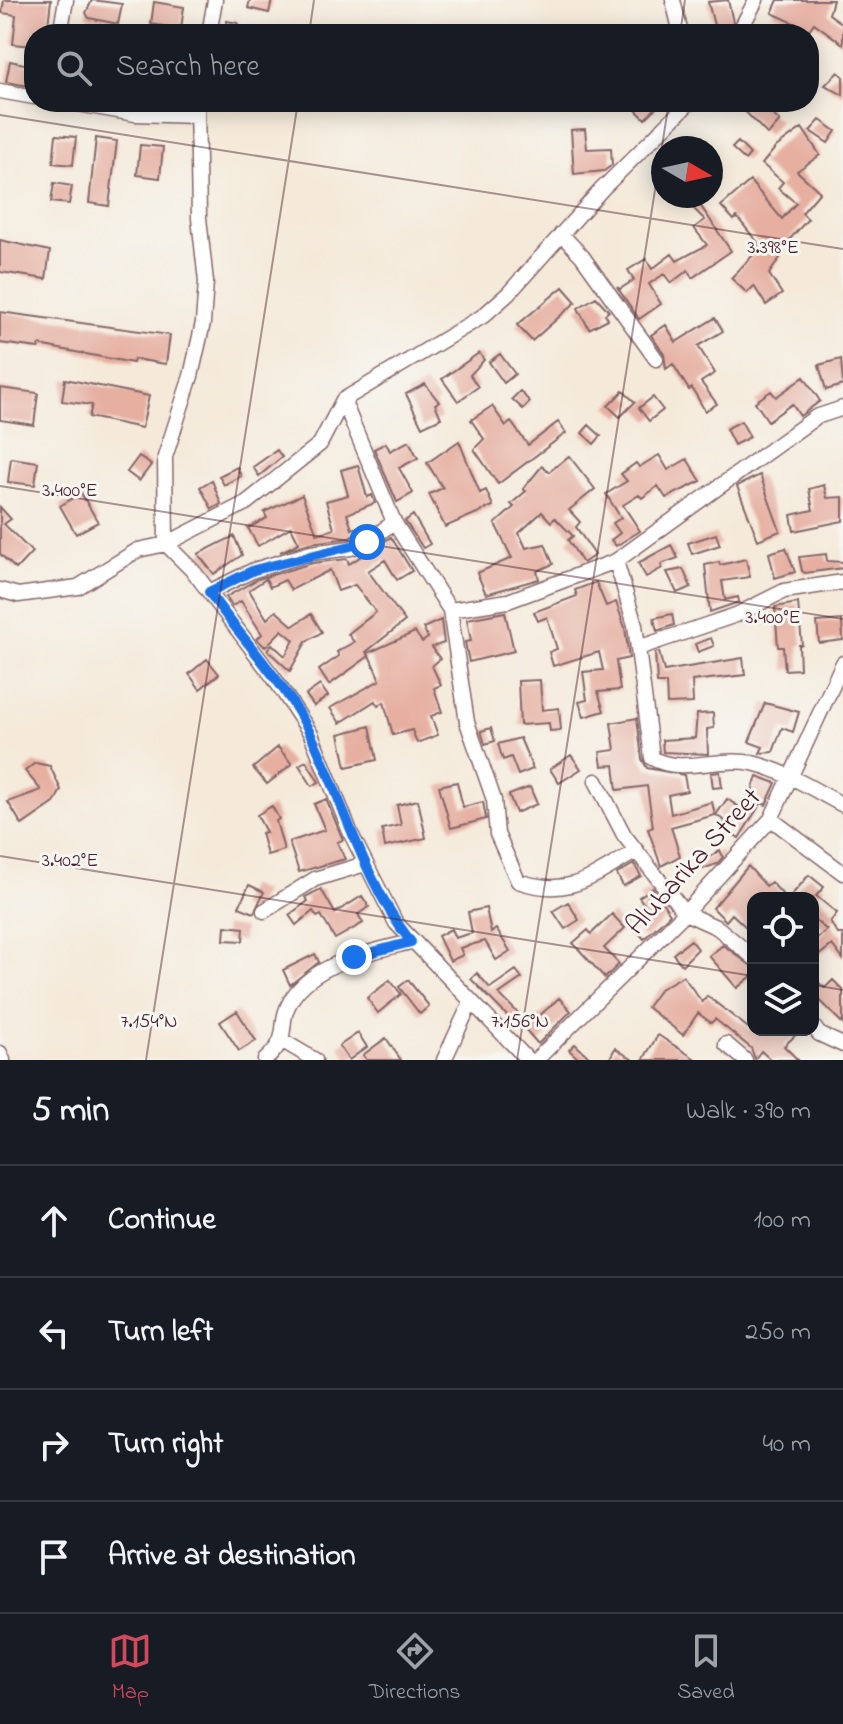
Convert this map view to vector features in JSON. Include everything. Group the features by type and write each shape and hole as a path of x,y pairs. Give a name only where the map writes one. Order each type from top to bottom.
{"street":[{"path":"62,24 66,0"},
{"path":"211,24 215,0"},
{"path":"673,0 679,24"},
{"path":"743,24 756,0"},
{"path":"0,91 24,95"},
{"path":"124,112 159,112"},
{"path":"196,112 206,282 203,323 191,376 165,457 166,544 209,592 274,678 311,734 365,864 396,923 528,1060"},
{"path":"0,590 18,595 78,587 138,550 166,544 246,503 320,444 343,400 483,316 508,294 642,147 679,112"},
{"path":"561,234 582,256 656,359"},
{"path":"343,400 394,522 450,610 467,722 494,800 497,834 518,881 536,887 580,885 637,851"},
{"path":"450,610 508,601 616,561 816,417 843,408"},
{"path":"209,592 254,570 311,553 351,548 367,542 394,522"},
{"path":"616,561 638,648 652,758 670,764 751,763 792,779 843,805"},
{"path":"638,648 725,619 784,591 843,582"},
{"name":"Alubarika Street","path":"536,1060 685,913 771,819 840,681 843,663"},
{"path":"596,781 624,835 685,913 718,928 747,952"},
{"path":"771,819 843,873"},
{"path":"264,911 315,879 365,864"},
{"path":"265,1060 283,1041 291,1001 309,980 354,957 411,942"},
{"path":"444,1060 471,1002"},
{"path":"819,1034 843,1045"},
{"path":"283,1041 315,1060"},
{"path":"726,1044 745,1060"},
{"path":"0,1053 3,1060"}],"building":[{"path":"4,0 51,0 48,24 24,24 24,45 13,44 16,15 2,13"},
{"path":"92,0 122,4 118,24 89,18 86,13"},
{"path":"250,0 272,0 269,13 248,8"},
{"path":"728,0 732,24 714,24 708,2"},
{"path":"778,0 833,0 829,14 843,24 843,44 819,24 796,24 772,13"},
{"path":"154,2 184,7 182,24 151,24"},
{"path":"10,61 24,64 24,85 6,82"},
{"path":"838,72 843,76 843,95 825,85"},
{"path":"638,112 652,112 645,119"},
{"path":"746,112 769,112 780,121 768,135"},
{"path":"820,120 836,131 828,143 810,131"},
{"path":"802,128 820,155 797,171 820,192 802,213 808,219 780,250 784,252 769,274 782,294 766,305 754,286 747,293 731,278 757,251 759,244 737,217 734,220 723,208 723,204 750,181 782,219 796,203 778,188 783,182 762,164 776,147"},
{"path":"585,129 587,149 611,148 612,165 604,171 574,174 571,130"},
{"path":"56,135 76,137 73,165 53,163"},
{"path":"96,138 117,141 109,206 89,203"},
{"path":"738,142 750,154 745,160 732,148"},
{"path":"140,145 163,147 160,178 137,175"},
{"path":"54,183 72,186 69,204 51,202"},
{"path":"693,208 702,208 731,251 692,278 688,270 671,283 664,274 649,284 661,304 639,319 617,287 620,289 634,280 628,270 646,259 652,269 672,254 677,261 707,245 694,228 705,220"},
{"path":"0,240 50,251 46,279 0,272"},
{"path":"563,287 576,302 532,341 517,325"},
{"path":"596,297 609,311 605,314 608,319 589,329 578,308"},
{"path":"0,312 170,335 166,364 134,359 133,363 39,345 39,348 0,343"},
{"path":"715,318 723,331 698,346 715,373 701,382 717,404 705,411 673,364 666,369 664,354 651,335 666,325 676,342"},
{"path":"479,353 484,360 470,375 478,387 458,401 442,379"},
{"path":"500,354 515,374 504,383 489,362"},
{"path":"841,359 843,385 826,390 819,365"},
{"path":"804,377 820,401 800,416 792,404 768,421 755,402 771,391 776,397"},
{"path":"65,379 149,396 142,428 89,417 92,405 62,401"},
{"path":"425,384 439,402 435,404 441,418 422,427 406,394"},
{"path":"0,388 38,393 34,425 0,420"},
{"path":"520,391 530,402 523,409 512,399"},
{"path":"623,391 635,402 620,417 608,406"},
{"path":"653,397 663,410 649,421 639,408"},
{"path":"492,406 506,426 511,422 528,445 558,422 566,433 498,484 474,449 484,439 471,420"},
{"path":"741,421 750,437 734,445 726,429"},
{"path":"589,425 601,436 594,444 582,433"},
{"path":"409,441 418,458 399,468 413,493 397,502 374,449 386,443 390,451"},
{"path":"459,441 480,493 486,490 493,506 445,527 429,494 443,488 427,463"},
{"path":"277,450 282,457 259,476 253,467"},
{"path":"659,455 668,470 687,459 701,481 666,498 658,486 642,498 639,495 623,505 640,531 616,546 611,540 620,533 613,523 621,518 606,494 627,481 621,474 636,463 639,467"},
{"path":"139,456 151,465 139,481 127,472"},
{"path":"569,456 595,489 569,510 580,522 576,527 595,555 583,563 568,540 573,536 555,518 551,522 542,512 519,533 526,548 545,544 553,564 537,571 539,579 486,594 477,573 512,558 495,524 514,507 511,504 526,491 523,489 542,466 549,472"},
{"path":"11,458 38,462 35,485 8,482"},
{"path":"358,465 367,497 372,495 375,503 347,514 352,529 363,526 365,531 349,538 310,543 280,552 299,543 291,527 258,546 248,528 267,518 264,512 302,495 317,534 334,529 326,501 348,495 341,470"},
{"path":"237,467 241,476 224,485 219,476"},
{"path":"760,475 780,531 758,540 737,486"},
{"path":"212,480 221,504 212,509 200,487"},
{"path":"824,485 827,498 843,497 843,521 794,531 791,515 813,510 809,489"},
{"path":"81,493 98,522 76,534 60,506"},
{"path":"0,507 11,519 4,524 32,552 16,569 0,554"},
{"path":"413,515 430,544 423,548 405,521"},
{"path":"716,534 720,545 692,554 688,543"},
{"path":"234,536 242,555 214,574 198,554"},
{"path":"391,537 412,571 397,580 385,560 368,571 405,621 366,652 369,656 329,685 319,670 339,656 337,652 354,642 348,634 376,612 355,585 338,591 330,570 291,590 285,580 270,587 266,579 249,590 267,619 276,611 293,626 311,614 322,632 306,642 290,671 267,650 272,644 285,656 294,640 282,630 265,647 257,639 262,634 241,601 232,606 226,597 258,579 313,563 347,559 349,564"},
{"path":"671,545 678,558 661,564 662,568 646,577 638,563"},
{"path":"786,548 795,572 775,578 769,553"},
{"path":"826,554 827,561 843,562 843,568 802,571 799,557"},
{"path":"746,559 750,577 722,581 725,600 738,597 739,602 710,612 705,565"},
{"path":"683,569 691,587 677,593 667,572"},
{"path":"596,582 606,606 616,602 625,628 629,658 616,661 620,690 598,692 604,711 584,717 579,702 587,700 583,672 603,670 599,652 553,666 549,652 557,649 547,617 538,621 534,612 577,596 575,590"},
{"path":"798,603 802,645 799,645 800,669 785,670 783,647 778,647 775,607"},
{"path":"505,612 514,651 469,662 465,642 471,641 467,619"},
{"path":"672,614 674,625 657,631 654,618"},
{"path":"441,620 444,643 432,647 440,659 432,666 441,685 434,688 442,712 431,716 438,735 417,743 412,730 393,735 384,702 378,706 375,701 340,723 330,708 380,680 368,653 415,632 422,642 428,638 423,628"},
{"path":"842,620 843,640 819,643 817,622"},
{"path":"711,638 714,646 698,652 695,644"},
{"path":"659,652 664,671 743,658 745,675 692,681 693,703 667,704 666,683 657,683 655,653"},
{"path":"207,659 219,674 200,689 189,674"},
{"path":"540,680 542,710 559,708 561,730 550,731 549,723 520,725 518,681"},
{"path":"320,685 328,696 314,706 306,695"},
{"path":"765,703 799,712 793,732 782,728 773,752 760,753 763,747 749,742"},
{"path":"713,713 714,728 707,729 708,754 663,752 662,740 695,738 697,714"},
{"path":"637,718 642,759 647,768 684,775 687,791 668,795 671,814 712,802 715,815 671,827 680,856 661,866 648,829 653,827 647,786 617,790 614,765 602,766 600,752 615,750 611,723"},
{"path":"370,726 377,760 346,767 339,734"},
{"path":"491,728 495,741 485,744 481,731"},
{"path":"520,738 533,769 518,775 511,757 503,760 498,744"},
{"path":"278,747 292,764 267,784 253,768"},
{"path":"571,755 581,769 559,783 550,769"},
{"path":"306,761 319,782 312,786 299,765"},
{"path":"35,763 50,766 61,790 54,803 22,825 8,802 41,790 25,771"},
{"path":"720,772 722,787 713,788 711,773"},
{"path":"757,776 776,783 766,805 761,803 739,838 723,827 725,821 716,815 727,799 742,809 747,806"},
{"path":"457,782 463,807 483,802 486,819 451,828 439,786"},
{"path":"530,787 537,804 516,813 509,795"},
{"path":"326,799 343,840 337,842 345,859 299,872 289,842 325,830 314,804"},
{"path":"418,800 426,838 385,847 382,829 401,825 397,805"},
{"path":"272,806 279,819 276,821 284,850 267,855 261,833 266,832 257,815"},
{"path":"720,850 723,857 717,864 694,872 692,869"},
{"path":"634,864 641,876 623,886 617,874"},
{"path":"748,866 766,886 771,882 780,892 747,892 747,928 732,914 726,921 713,908"},
{"path":"809,875 824,887 819,893 794,892"},
{"path":"249,885 264,892 254,913 239,907"},
{"path":"653,888 670,914 644,939 628,920 645,906 639,897"},
{"path":"321,889 335,913 362,896 369,907 358,914 363,923 335,939 321,915 317,917 313,911 296,925 289,915 308,901 305,897"},
{"path":"819,898 837,913 830,922 838,934 843,934 843,959 832,945 819,955 819,936 827,930 819,924"},
{"path":"568,902 579,920 565,929 553,911"},
{"path":"486,908 491,933 496,929 510,951 496,960 485,941 460,948 463,955 450,961 438,936 451,929 455,938 472,933 468,912"},
{"path":"612,914 625,928 604,948 619,964 605,978 573,943 588,930 591,934"},
{"path":"225,926 244,928 243,941 224,940"},
{"path":"691,940 698,949 682,965 673,954"},
{"path":"723,945 747,963 747,980 737,988 709,956"},
{"path":"315,954 319,962 290,985 283,970"},
{"path":"516,970 522,978 499,994 527,1022 520,1029 471,979 477,973 490,988"},
{"path":"683,976 702,1002 707,996 747,1027 747,1036 795,1036 784,1046 798,1060 771,1060 761,1051 755,1059 751,1048 715,1019 711,1023 698,1013 683,1035 647,1007 660,989"},
{"path":"390,980 401,994 378,1013 367,998"},
{"path":"408,980 429,1006 420,1014 399,987"},
{"path":"833,980 843,990 843,1024 819,999 819,983 825,988"},
{"path":"559,998 571,1011 538,1044 525,1029"},
{"path":"237,1011 256,1041 239,1051 220,1022"},
{"path":"358,1033 367,1047 349,1060 339,1046"},
{"path":"658,1035 697,1060 643,1060"},
{"path":"386,1038 401,1060 367,1060 363,1055"},
{"path":"575,1044 592,1060 580,1060 569,1050"},
{"path":"615,1048 633,1060 609,1060"}],"route":[{"path":"354,957 411,942 396,923 365,864 311,734 274,678 209,592 221,589 232,583 236,576 254,570 311,553 351,548 367,542"}]}
